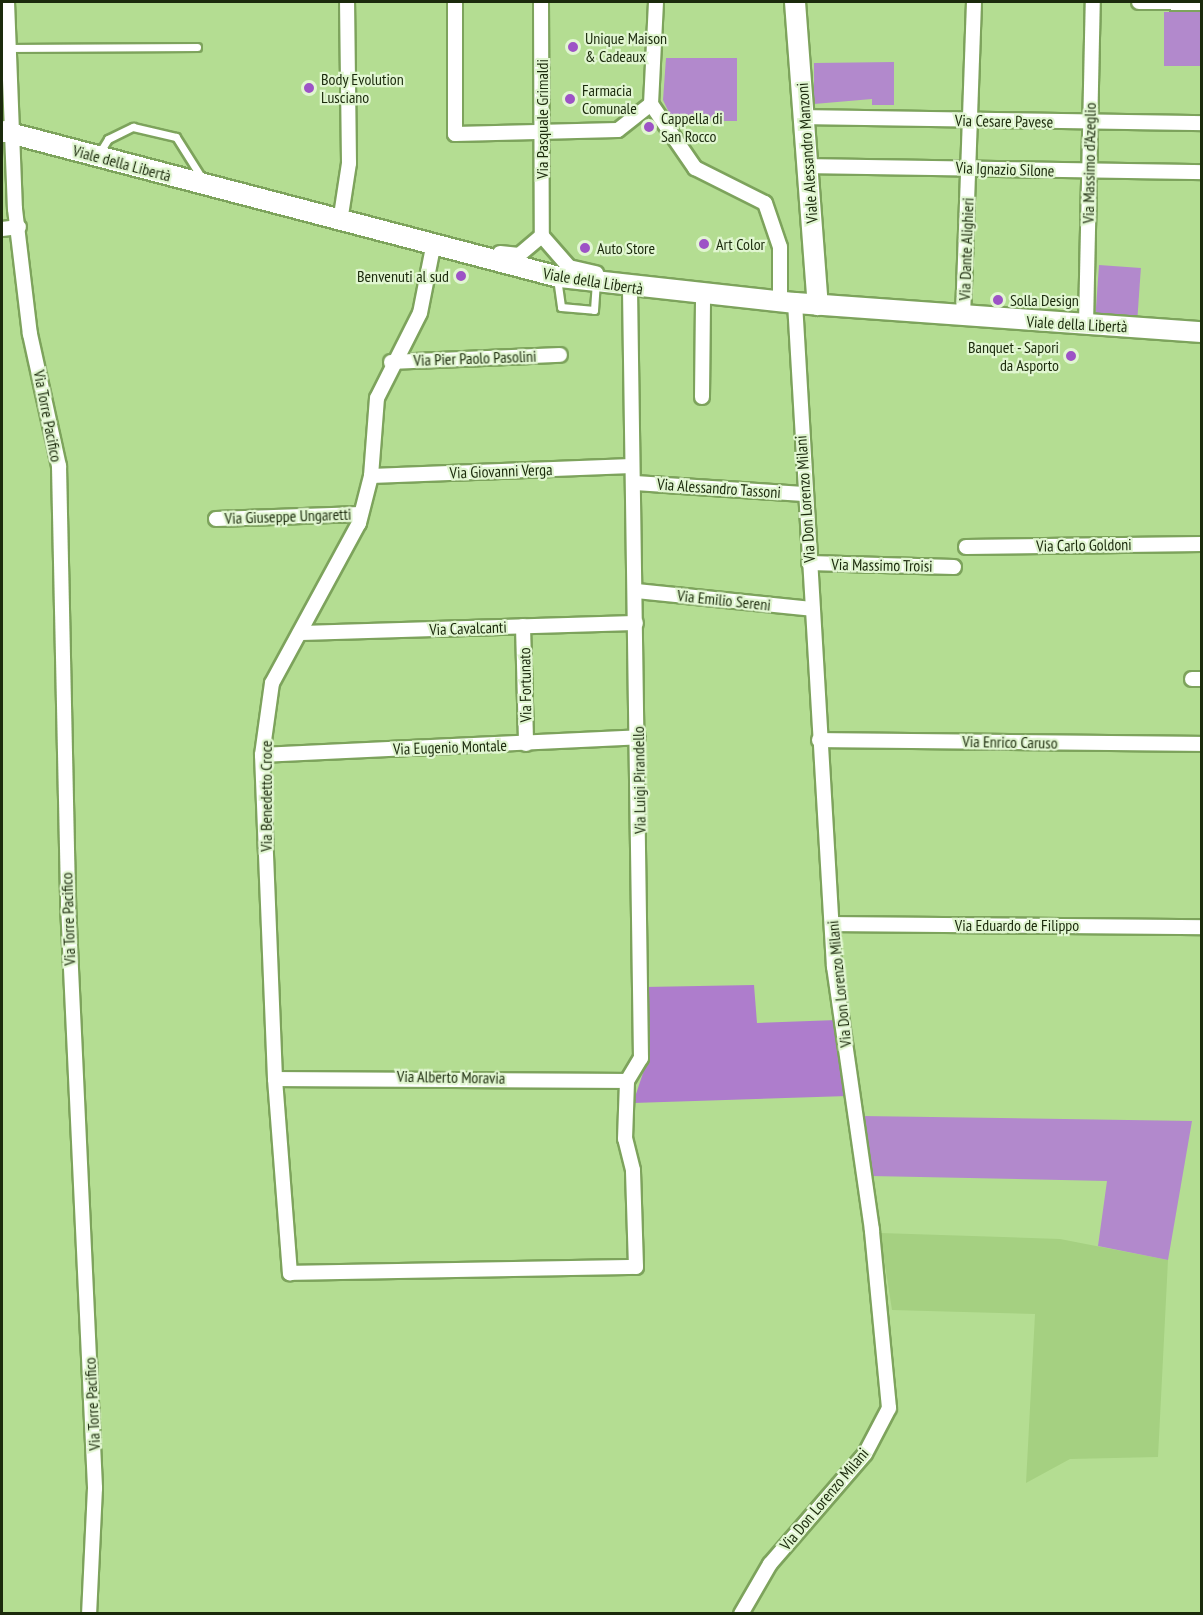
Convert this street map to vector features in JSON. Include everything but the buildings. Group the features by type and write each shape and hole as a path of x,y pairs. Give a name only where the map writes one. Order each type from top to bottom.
{"main road":[{"name":"Viale Alessandro Manzoni","path":"795,2 806,117 818,305"},
{"name":"Viale della Libertà","path":"8,133 433,247 596,283 628,288 963,317 1202,332"}],"street":[{"path":"7,2 8,133"},
{"path":"340,222 349,163 347,2"},
{"path":"455,2 455,134 618,130 651,104 656,2"},
{"name":"Via Pasquale Grimaldi","path":"541,2 542,236"},
{"name":"Via Dante Alighieri","path":"963,317 974,2"},
{"name":"Via Massimo d'Azeglio","path":"1086,325 1093,2"},
{"path":"1139,2 1202,3"},
{"name":"Via Don Lorenzo Milani","path":"651,104 695,168 765,202 780,247 781,278 787,302 810,563 819,740 833,924 889,1408 865,1454 770,1564 741,1614"},
{"name":"Via Cesare Pavese","path":"806,117 1202,123"},
{"name":"Via Torre Pacifico","path":"8,133 30,333 58,466 68,904 95,1488 89,1614"},
{"name":"Via Ignazio Silone","path":"809,166 1202,172"},
{"path":"2,229 19,227"},
{"path":"453,251 475,248 519,255 542,236 568,267 616,277 628,288"},
{"name":"Via Benedetto Croce","path":"433,247 420,313 391,362 377,398 370,476 361,514 272,683 262,755 275,1079 290,1273 636,1267"},
{"name":"Via Luigi Pirandello","path":"628,288 632,466 635,483 641,1058 627,1081 625,1139 633,1170 636,1267"},
{"path":"702,397 703,294"},
{"name":"Via Pier Paolo Pasolini","path":"391,362 560,355"},
{"name":"Via Giovanni Verga","path":"370,476 632,466"},
{"name":"Via Alessandro Tassoni","path":"635,483 804,494"},
{"name":"Via Giuseppe Ungaretti","path":"216,519 361,514"},
{"name":"Via Carlo Goldoni","path":"966,547 1202,544"},
{"name":"Via Massimo Troisi","path":"810,563 954,567"},
{"name":"Via Emilio Sereni","path":"636,591 812,609"},
{"name":"Via Cavalcanti","path":"300,633 636,623"},
{"name":"Via Fortunato","path":"523,626 526,744"},
{"name":"Via Eugenio Montale","path":"262,755 638,737"},
{"name":"Via Enrico Caruso","path":"819,740 1202,744"},
{"name":"Via Eduardo de Filippo","path":"833,924 1202,927"},
{"name":"Via Alberto Moravia","path":"275,1079 627,1081"}],"lane":[{"path":"9,48 198,46"},
{"path":"98,157 108,139 133,127 176,137 205,185"},
{"path":"557,276 561,307 594,310 596,283"}],"shaded area":[{"path":"1164,12 1201,12 1201,66 1164,66"},
{"path":"666,58 737,58 737,121 673,121 663,100"},
{"path":"894,62 894,105 872,105 872,99 814,104 814,63"},
{"path":"1099,265 1141,268 1137,317 1096,314"},
{"path":"754,985 757,1023 837,1020 848,1096 633,1103 646,1064 644,987"},
{"path":"862,1116 1192,1121 1168,1260 1098,1246 1107,1181 871,1176"},
{"path":"880,1233 1060,1239 1168,1260 1158,1457 1070,1459 1026,1483 1035,1314 892,1310"}],"place":[{"name":"Unique Maison & Cadeaux","path":"573,47"},
{"name":"Body Evolution Lusciano","path":"309,88"},
{"name":"Farmacia Comunale","path":"570,99"},
{"name":"Cappella di San Rocco","path":"649,127"},
{"name":"Art Color","path":"704,244"},
{"name":"Auto Store","path":"585,248"},
{"name":"Benvenuti al sud","path":"461,276"},
{"name":"Solla Design","path":"998,300"},
{"name":"Banquet - Sapori da Asporto","path":"1071,356"}]}
